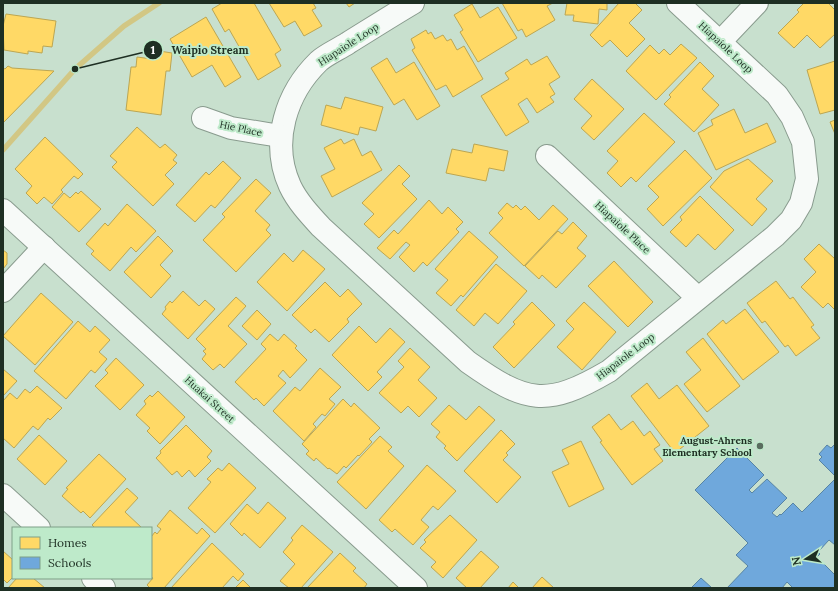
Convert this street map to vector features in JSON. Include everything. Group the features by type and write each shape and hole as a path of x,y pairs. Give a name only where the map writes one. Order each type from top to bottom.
{"street":[{"name":"Hiapaiole Loop","path":"413,3 321,60 302,80 291,100 280,136 282,162 290,185 302,206 321,227 468,362 495,381 516,392 540,397 564,393 586,384 609,371 775,236 791,220 801,203 807,179 803,142 792,117 777,96 678,3"},
{"path":"720,42 757,3"},
{"name":"Hie Place","path":"203,118 231,128 280,136"},
{"name":"Hiapaiole Place","path":"547,156 698,298"},
{"name":"Huakai Street","path":"3,210 416,588"},
{"path":"3,291 44,248"},
{"path":"3,495 38,527"},
{"path":"94,579 104,588"}],"building: Homes":[{"path":"222,3 254,3 281,50 275,54 281,66 258,80 229,29 225,32 212,9"},
{"path":"269,3 313,3 316,8 312,10 322,26 304,36 295,21 284,27"},
{"path":"346,3 355,3 349,7"},
{"path":"502,3 553,3 547,6 555,20 526,37 522,29 518,31"},
{"path":"567,3 607,3 607,10 599,9 598,24 573,21 574,15 565,15"},
{"path":"619,3 635,3 642,10 629,23 645,39 627,57 610,40 602,47 590,35"},
{"path":"804,3 828,3 835,10 835,34 820,48 807,35 794,48 778,33 799,12 797,10"},
{"path":"472,4 480,18 498,7 517,38 478,62 460,32 463,30 454,15"},
{"path":"6,14 56,21 52,47 43,46 42,53 28,51 28,54 4,50 3,26"},
{"path":"206,17 241,77 225,87 212,65 192,77 170,39"},
{"path":"426,30 428,34 431,32 435,39 443,35 447,41 451,39 457,50 464,46 483,79 453,97 446,85 436,90 412,50 415,48 411,39"},
{"path":"681,44 697,58 656,100 626,71 650,45 659,54 664,49 670,55"},
{"path":"153,50 172,53 170,71 166,71 161,115 126,110 131,67 136,67 137,57 152,59"},
{"path":"547,56 560,77 549,84 555,94 550,97 554,102 537,113 527,98 518,104 529,122 506,136 481,96 509,79 505,73 527,59 531,65"},
{"path":"387,58 396,73 414,62 440,106 417,120 404,99 394,105 371,68"},
{"path":"835,61 835,110 820,114 807,70"},
{"path":"700,62 714,76 702,89 719,105 694,132 664,104 671,97 669,95"},
{"path":"8,66 12,68 54,71 3,123 3,68 5,69"},
{"path":"592,79 624,109 594,140 581,128 592,116 574,99"},
{"path":"345,97 383,107 376,131 360,127 358,135 321,125 326,105 341,109"},
{"path":"734,109 745,133 767,123 776,142 716,170 698,133 713,125 711,120"},
{"path":"644,113 675,142 636,182 631,177 621,187 607,173 618,161 607,151"},
{"path":"835,120 835,134 830,122"},
{"path":"137,127 160,148 165,144 177,155 173,160 177,163 165,175 174,184 153,206 112,167 117,162 110,156"},
{"path":"45,137 83,174 78,179 74,176 61,190 63,192 52,204 44,197 37,204 26,193 32,186 15,169"},
{"path":"341,139 344,144 354,139 362,156 371,151 382,170 332,197 321,176 335,169 324,148"},
{"path":"474,144 508,151 504,171 489,168 486,181 446,173 452,149 472,153"},
{"path":"685,150 712,178 663,226 647,209 659,197 648,186"},
{"path":"748,159 773,181 756,199 767,209 752,226 710,187 724,171"},
{"path":"223,161 241,178 215,208 211,205 195,222 176,205 206,172 209,175"},
{"path":"399,165 410,176 402,184 417,199 379,238 364,224 374,214 362,203"},
{"path":"256,179 271,193 255,211 270,225 266,230 271,235 236,272 203,240 225,217 222,214"},
{"path":"81,191 101,209 79,232 52,207 64,193 70,198 76,192 78,194"},
{"path":"700,196 734,230 715,250 698,234 686,247 670,232 682,220 680,217"},
{"path":"429,200 442,214 448,207 463,222 456,229 459,232 427,266 423,262 414,272 399,257 410,245 406,242 390,259 377,248 394,230 398,234"},
{"path":"507,203 513,208 516,205 521,210 525,206 539,220 553,205 568,219 524,266 489,233 503,218 498,213"},
{"path":"127,204 156,231 136,252 131,247 110,271 91,254 94,251 86,244 105,223 108,226"},
{"path":"573,222 587,236 577,248 586,256 556,288 542,275 539,279 525,266 558,231 562,234"},
{"path":"469,231 498,257 463,297 461,295 451,306 436,293 448,280 435,269"},
{"path":"158,236 173,251 160,265 171,276 151,298 124,272"},
{"path":"819,244 835,259 835,310 828,303 823,308 801,287 816,272 804,259"},
{"path":"3,250 7,253 7,264 3,269"},
{"path":"303,250 325,269 287,311 257,282 284,253 293,262"},
{"path":"614,261 653,302 628,327 588,286"},
{"path":"496,264 527,291 498,324 485,313 474,326 456,310"},
{"path":"776,281 790,299 793,297 814,325 811,327 820,338 796,356 788,345 785,347 765,321 762,323 747,303"},
{"path":"325,282 340,297 348,289 362,304 347,319 349,322 329,342 315,329 311,333 292,315"},
{"path":"183,291 199,306 205,300 215,309 188,339 162,314 170,301 172,303"},
{"path":"41,293 73,322 35,365 3,336"},
{"path":"236,297 246,306 228,326 247,344 224,368 220,364 213,370 202,359 206,354 203,351 206,349 196,339"},
{"path":"532,302 555,325 514,368 493,347 515,324 513,322"},
{"path":"584,302 616,332 582,370 557,347 574,329 566,321"},
{"path":"745,309 779,352 743,380 707,334 723,320 726,324"},
{"path":"257,310 271,324 257,340 242,326"},
{"path":"78,321 90,332 95,326 110,340 99,352 107,359 95,373 91,370 66,399 34,371"},
{"path":"359,326 376,343 390,328 405,342 377,372 382,377 368,391 332,355"},
{"path":"270,334 278,341 284,334 297,346 295,348 307,360 290,378 283,370 278,376 286,383 264,406 256,398 254,400 235,382 266,349 261,344"},
{"path":"703,338 740,386 707,412 684,384 701,370 686,352"},
{"path":"410,348 430,367 418,380 437,398 419,417 408,406 401,413 379,393 404,367 398,361"},
{"path":"116,358 144,385 120,410 95,386 108,373 105,370"},
{"path":"320,368 341,387 329,399 335,404 325,416 322,414 313,424 316,427 304,441 273,411 295,387 300,391"},
{"path":"3,369 17,381 3,396"},
{"path":"647,383 659,399 677,385 709,426 675,453 631,396"},
{"path":"37,386 62,408 50,420 48,418 38,430 33,426 14,448 3,438 3,401 10,393 17,399 25,389 30,393"},
{"path":"158,391 185,417 160,444 147,431 150,428 136,415 146,404 144,401 150,395 152,397"},
{"path":"343,399 351,407 354,403 380,428 369,439 372,442 359,456 358,455 346,468 344,466 337,474 329,468 328,469 316,458 314,461 306,454 309,451 302,444"},
{"path":"449,405 466,420 479,406 495,420 457,461 444,448 446,446 436,437 440,432 431,424"},
{"path":"609,414 621,430 633,421 644,436 650,431 660,445 654,449 663,461 632,485 600,442 602,441 592,427"},
{"path":"186,425 212,451 207,457 211,461 195,477 189,470 182,477 177,471 172,475 156,458 161,453 160,451"},
{"path":"501,430 515,444 506,453 508,455 503,460 521,477 497,503 464,471"},
{"path":"39,435 67,461 45,485 17,459"},
{"path":"380,436 392,447 388,451 404,466 366,509 337,482"},
{"path":"581,441 604,489 569,507 552,472 569,464 562,450"},
{"path":"99,454 126,479 90,518 83,511 81,513 62,496 68,489 66,488"},
{"path":"229,463 256,488 215,533 188,508 211,482 207,479 218,468 222,471"},
{"path":"427,465 456,491 438,510 433,506 421,520 429,527 413,545 395,529 392,532 379,520"},
{"path":"127,488 138,498 125,512 141,527 94,527 92,525"},
{"path":"268,502 286,518 260,548 244,533 242,536 230,524 247,504 258,514"},
{"path":"170,510 197,534 202,528 210,536 164,588 150,588 147,585 153,578 152,536 155,532 157,534 161,529 157,526"},
{"path":"450,515 477,540 443,578 431,567 436,562 420,548 426,542 424,540"},
{"path":"302,525 333,552 301,588 289,588 280,581 295,564 283,552 293,540 291,538"},
{"path":"212,543 244,574 238,581 233,576 222,588 171,588"},
{"path":"3,551 12,559 12,578 7,583 3,579"},
{"path":"481,551 499,567 480,588 467,588 456,578"},
{"path":"340,553 356,568 353,571 367,584 364,588 307,588"},
{"path":"542,577 554,588 532,588"},
{"path":"16,579 34,579 45,588 8,588"},
{"path":"243,580 251,588 235,588"},
{"path":"513,582 519,588 508,588"}],"building: Schools":[{"path":"835,444 835,476 819,460 822,457 819,454 827,445 831,448"},
{"path":"737,448 764,475 749,490 752,493 767,479 787,498 772,513 777,517 793,503 802,512 835,479 835,545 829,540 818,552 820,554 817,557 835,575 835,588 793,588 787,582 782,588 727,588 748,566 736,555 748,543 695,490"},
{"path":"701,578 712,588 691,588"}],"waterway":[{"path":"3,150 75,69 124,26 159,3"}],"place":[{"name":"Waipio Stream","path":"75,69"},
{"name":"August-Ahrens Elementary School","path":"760,446"}]}
